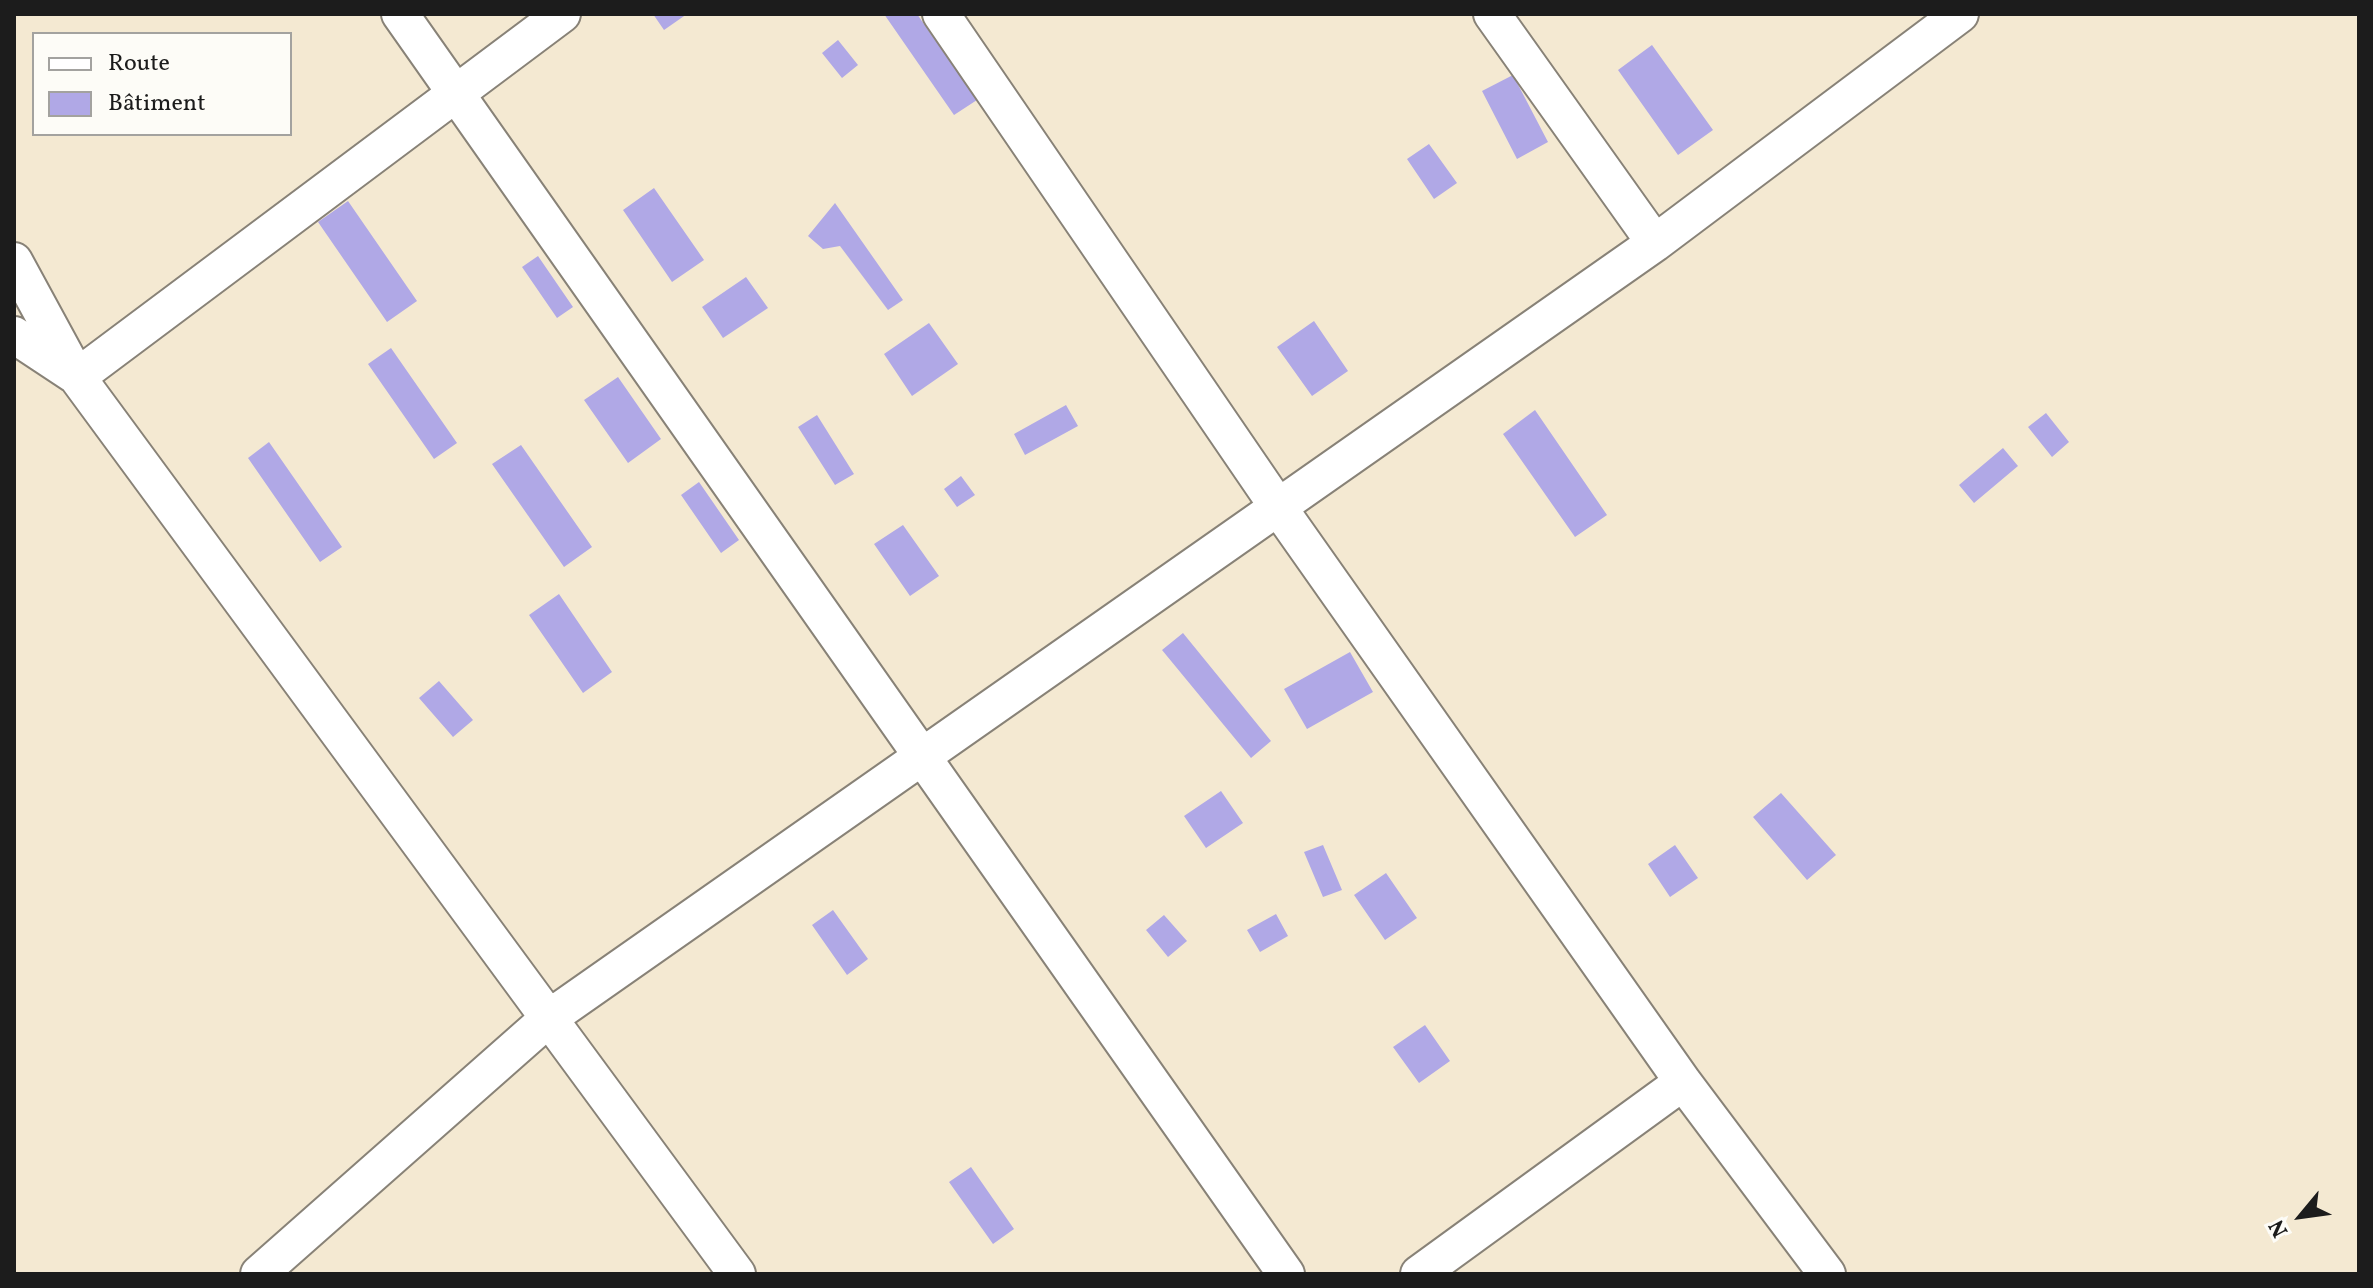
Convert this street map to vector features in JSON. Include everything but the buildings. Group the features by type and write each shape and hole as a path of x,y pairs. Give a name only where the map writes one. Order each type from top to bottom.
{"street":[{"path":"400,14 1286,1274"},
{"path":"77,377 562,14"},
{"path":"941,14 1278,507 1683,1082 1827,1274"},
{"path":"1492,14 1655,243"},
{"path":"259,1274 549,1018 1655,243 1960,14"},
{"path":"14,261 77,377 737,1274"},
{"path":"14,335 77,377"},
{"path":"1419,1274 1683,1082"}]}
